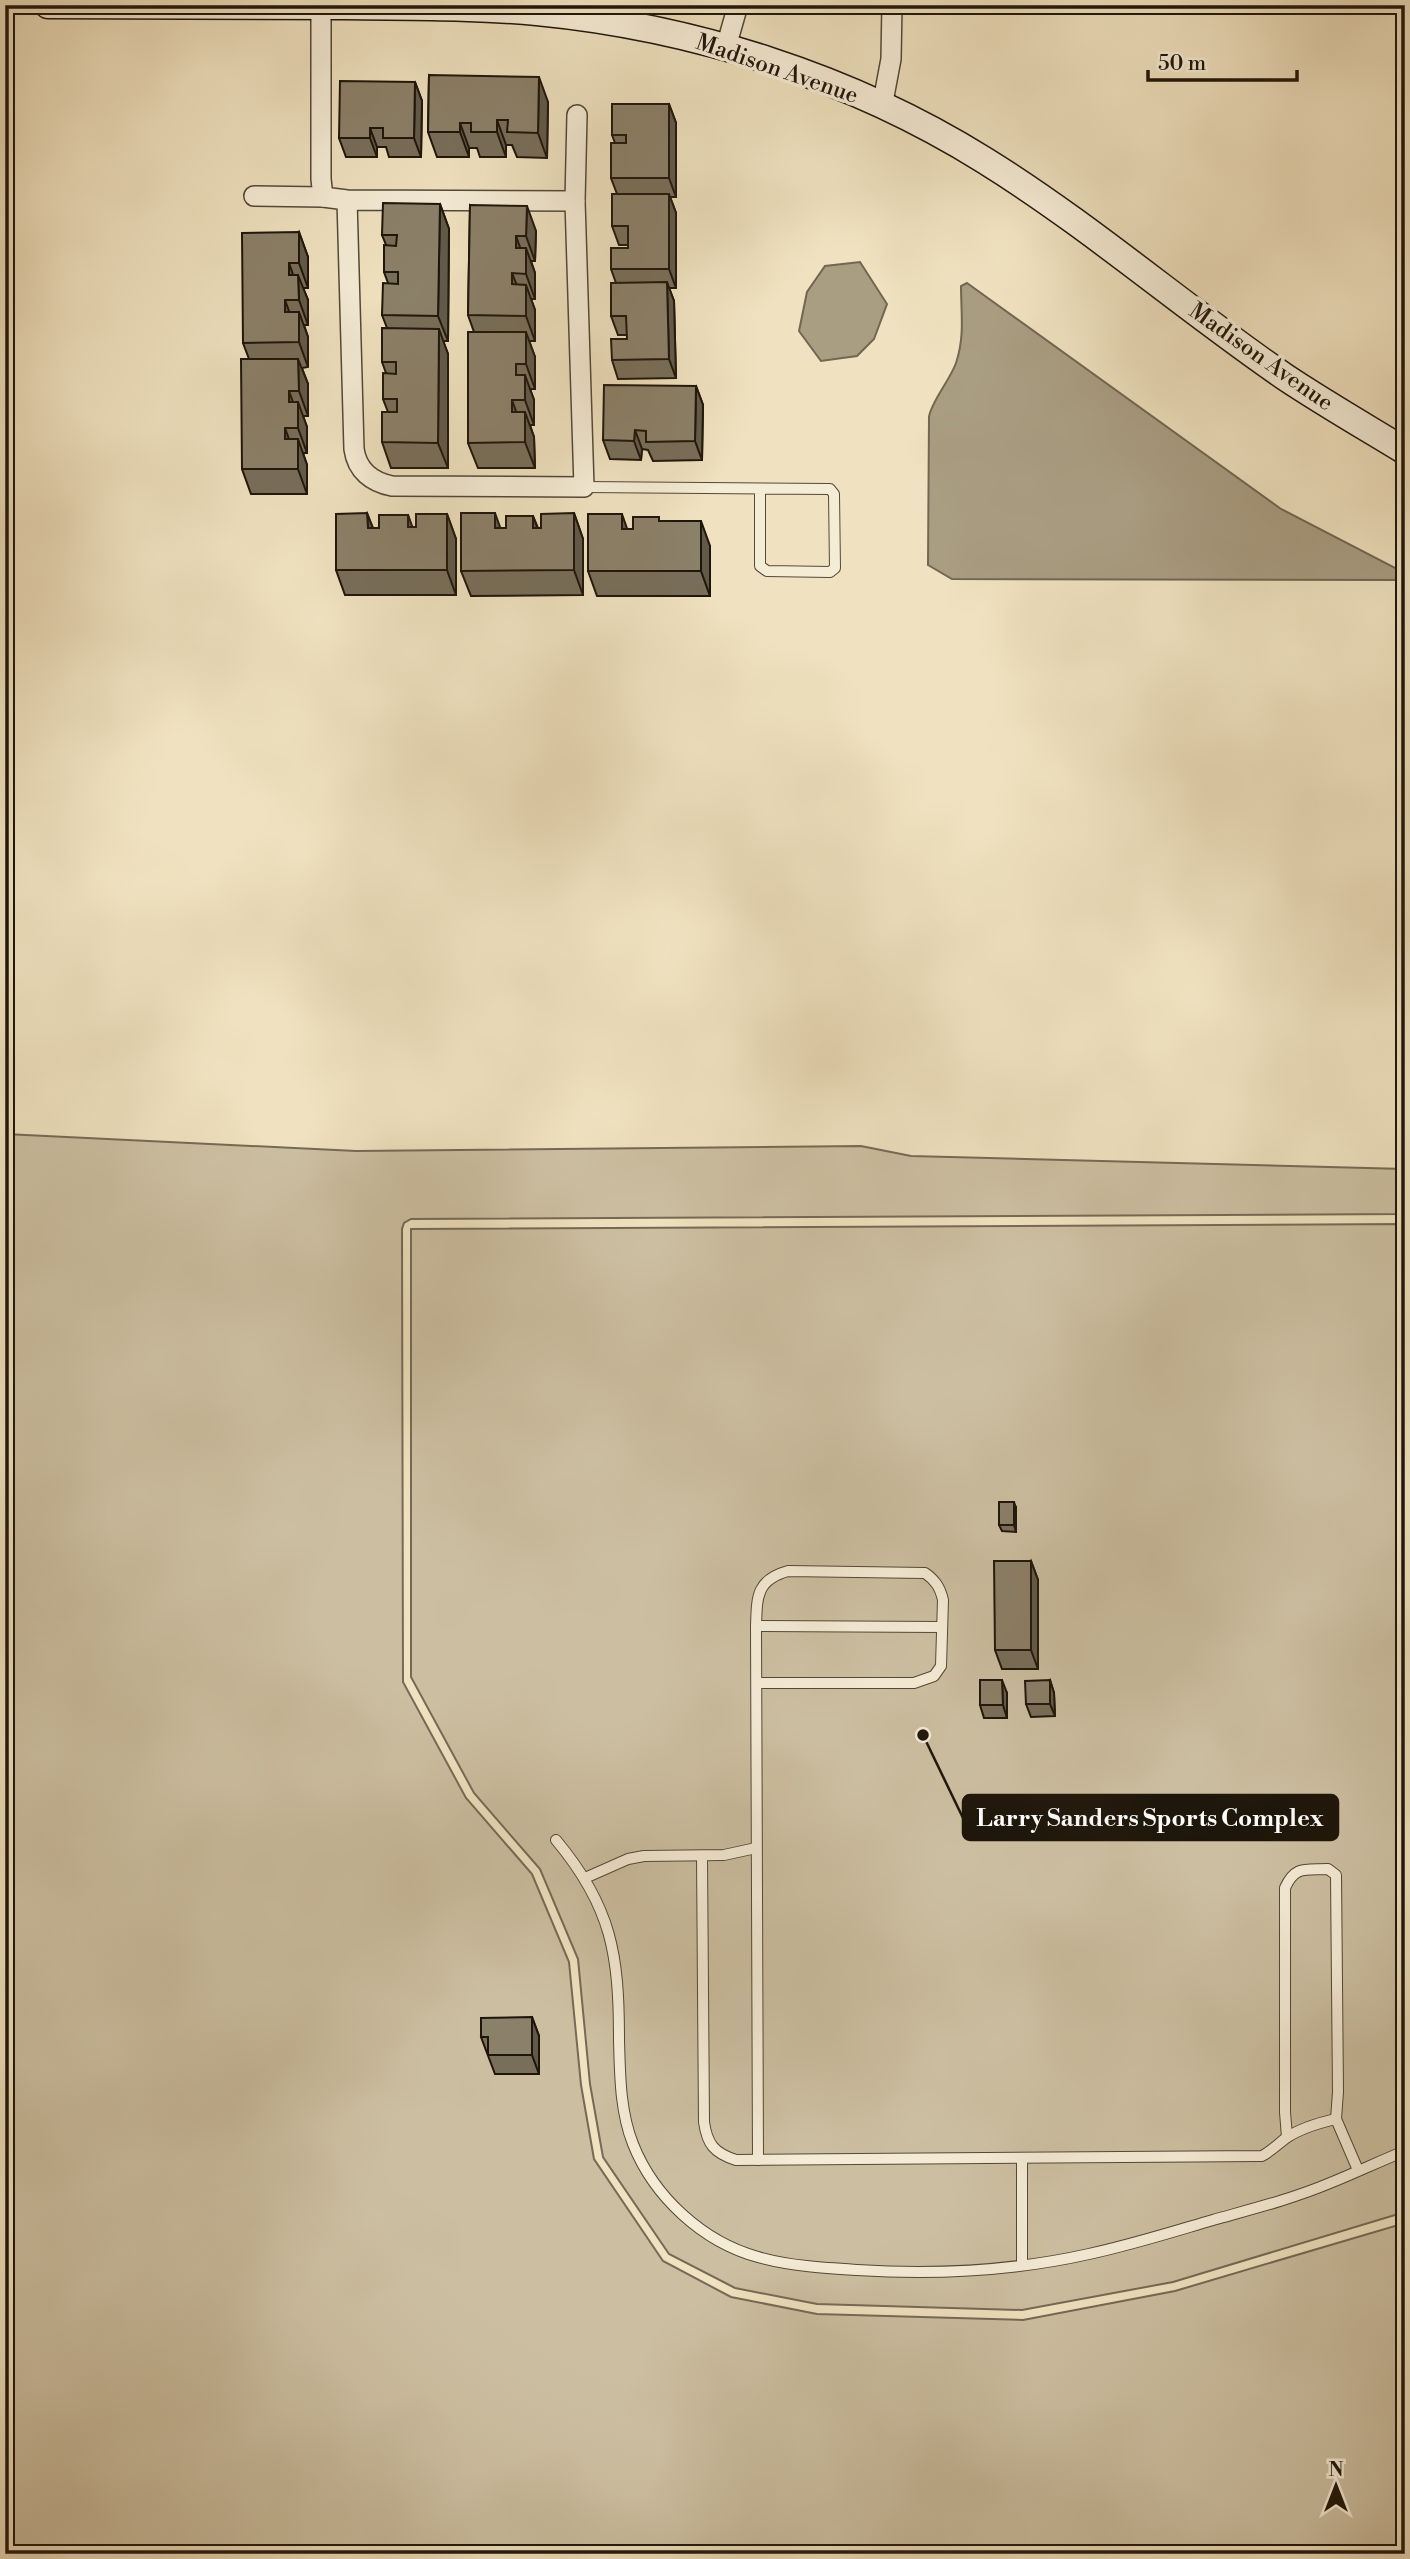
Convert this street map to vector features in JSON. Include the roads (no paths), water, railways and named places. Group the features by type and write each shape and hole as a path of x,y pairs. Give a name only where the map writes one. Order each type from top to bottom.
{"main road":[{"name":"Madison Avenue","path":"48,5 482,8 539,12 661,32 726,47 805,74 882,107 984,160 1090,233 1284,376 1343,415 1404,450"}],"street":[{"path":"726,47 738,5"},
{"path":"882,107 891,59 892,5"},
{"path":"321,6 323,197"},
{"path":"347,200 354,449 360,468 374,480 392,486 583,487 575,201 577,115"},
{"path":"254,196 347,200 575,201"}],"lane":[{"path":"583,487 830,489 835,494 835,568 830,572 767,571 760,566 760,489"},
{"path":"757,1683 914,1684 934,1676 941,1666 943,1600 940,1589 934,1579 925,1573 788,1571 767,1580 760,1590 756,1626 758,2160"},
{"path":"756,1626 942,1627"},
{"path":"556,1840 585,1878 601,1908 611,1938 617,1969 622,2095 626,2120 643,2164 657,2188 676,2209 717,2240 736,2250 759,2258 797,2264 932,2273 1087,2255 1135,2244 1279,2201 1328,2184 1405,2151"},
{"path":"585,1878 628,1859 644,1856 702,1856 738,1853 756,1848"},
{"path":"702,1856 704,2122 711,2147 721,2155 736,2160 1262,2155 1287,2137 1311,2125 1336,2119"},
{"path":"1287,2137 1285,1888 1290,1876 1299,1871 1328,1869 1336,1875 1336,2119 1359,2170"},
{"path":"1022,2158 1022,2264"}],"place":[{"name":"Larry Sanders Sports Complex","path":"923,1735"}]}
